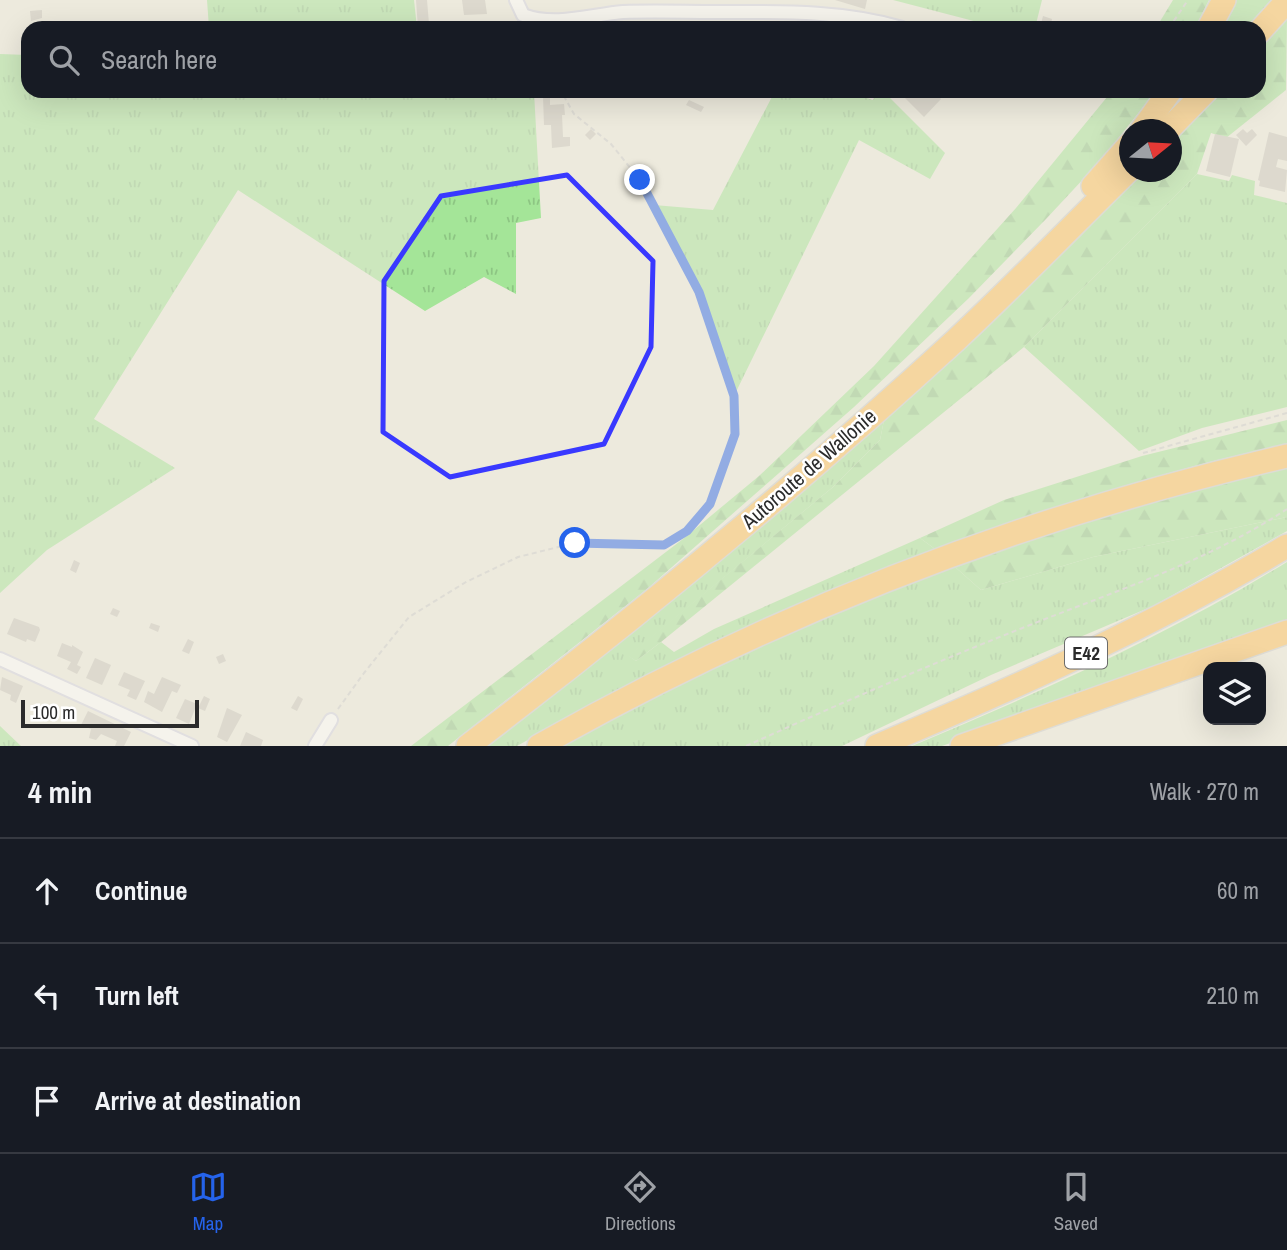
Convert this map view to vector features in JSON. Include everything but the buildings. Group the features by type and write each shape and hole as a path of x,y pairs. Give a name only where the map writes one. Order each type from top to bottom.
{"highway":[{"path":"1213,21 1224,0"},
{"path":"1266,24 1287,1"},
{"path":"1150,119 1165,98"},
{"path":"1179,119 1199,98"},
{"path":"1055,243 1068,213 1119,155"},
{"name":"Autoroute de Wallonie","path":"468,746 723,544 817,464 957,339 1119,179"},
{"path":"539,746 741,642 927,564 1120,500 1218,472 1287,456"},
{"name":"E42","path":"877,746 1039,676 1118,638 1287,546"},
{"path":"962,746 1287,632"}],"street":[{"path":"516,0 523,15 539,21 623,12 824,13 871,21"},
{"path":"0,659 191,746"},
{"path":"315,746 331,720"}],"path":[{"path":"1174,21 1188,0"},
{"path":"331,720 409,617 466,582 518,557 575,543 664,545 687,531 710,504 735,434 734,396 699,292 640,180 611,144 573,114 565,98"},
{"path":"1143,453 1287,413"},
{"path":"746,746 1003,636 1196,559 1239,538 1287,509"}],"highlighted area":[{"path":"567,175 653,261 651,347 604,444 450,477 383,432 384,281 441,196"}],"green space":[{"path":"207,0 414,0 416,21 208,21"},
{"path":"893,0 1042,0 1037,21 974,21"},
{"path":"1173,0 1209,0 1198,21 1160,21"},
{"path":"1231,0 1271,0 1252,21 1220,21"},
{"path":"1287,16 1286,90 1226,138 1211,133 1197,174 1024,347 661,642 636,661 628,656 833,487 880,440 885,415 1055,258 1131,182 1182,182 1182,131 1213,98 1266,98 1266,39"},
{"path":"0,54 21,55 21,98 534,98 541,218 516,223 516,294 484,277 425,311 238,190 94,419 175,468 47,550 0,593"},
{"path":"771,98 890,98 945,153 930,179 859,140 734,396 699,292 654,205 713,210"},
{"path":"1106,98 1150,98 1134,119 1119,119 1119,137 1100,161 969,298 854,407 647,589 448,746 411,746 683,539 759,476 874,366 1016,208"},
{"path":"1197,174 1229,181 1232,175 1255,181 1254,195 1287,203 1287,407 1202,428 1139,451 1024,347"},
{"path":"885,415 880,440 833,487 629,656 636,661 661,642 674,652 714,629 920,538 935,549 827,591 713,643 613,692 517,746 481,746"},
{"path":"1287,420 1287,444 1109,490 935,549 920,538 1004,500 1142,456"},
{"path":"1287,468 1287,517 1093,557 981,590 954,566 1139,505"},
{"path":"1287,517 1287,531 1153,606 991,675 842,746 559,746 666,687 846,605 954,566 981,590 1093,557"},
{"path":"1287,562 1287,623 942,746 912,746 1008,705 1150,638"},
{"path":"0,726 21,746 0,746"}],"route":[{"path":"575,543 664,545 687,531 710,504 735,434 734,396 699,292 640,180"}]}
